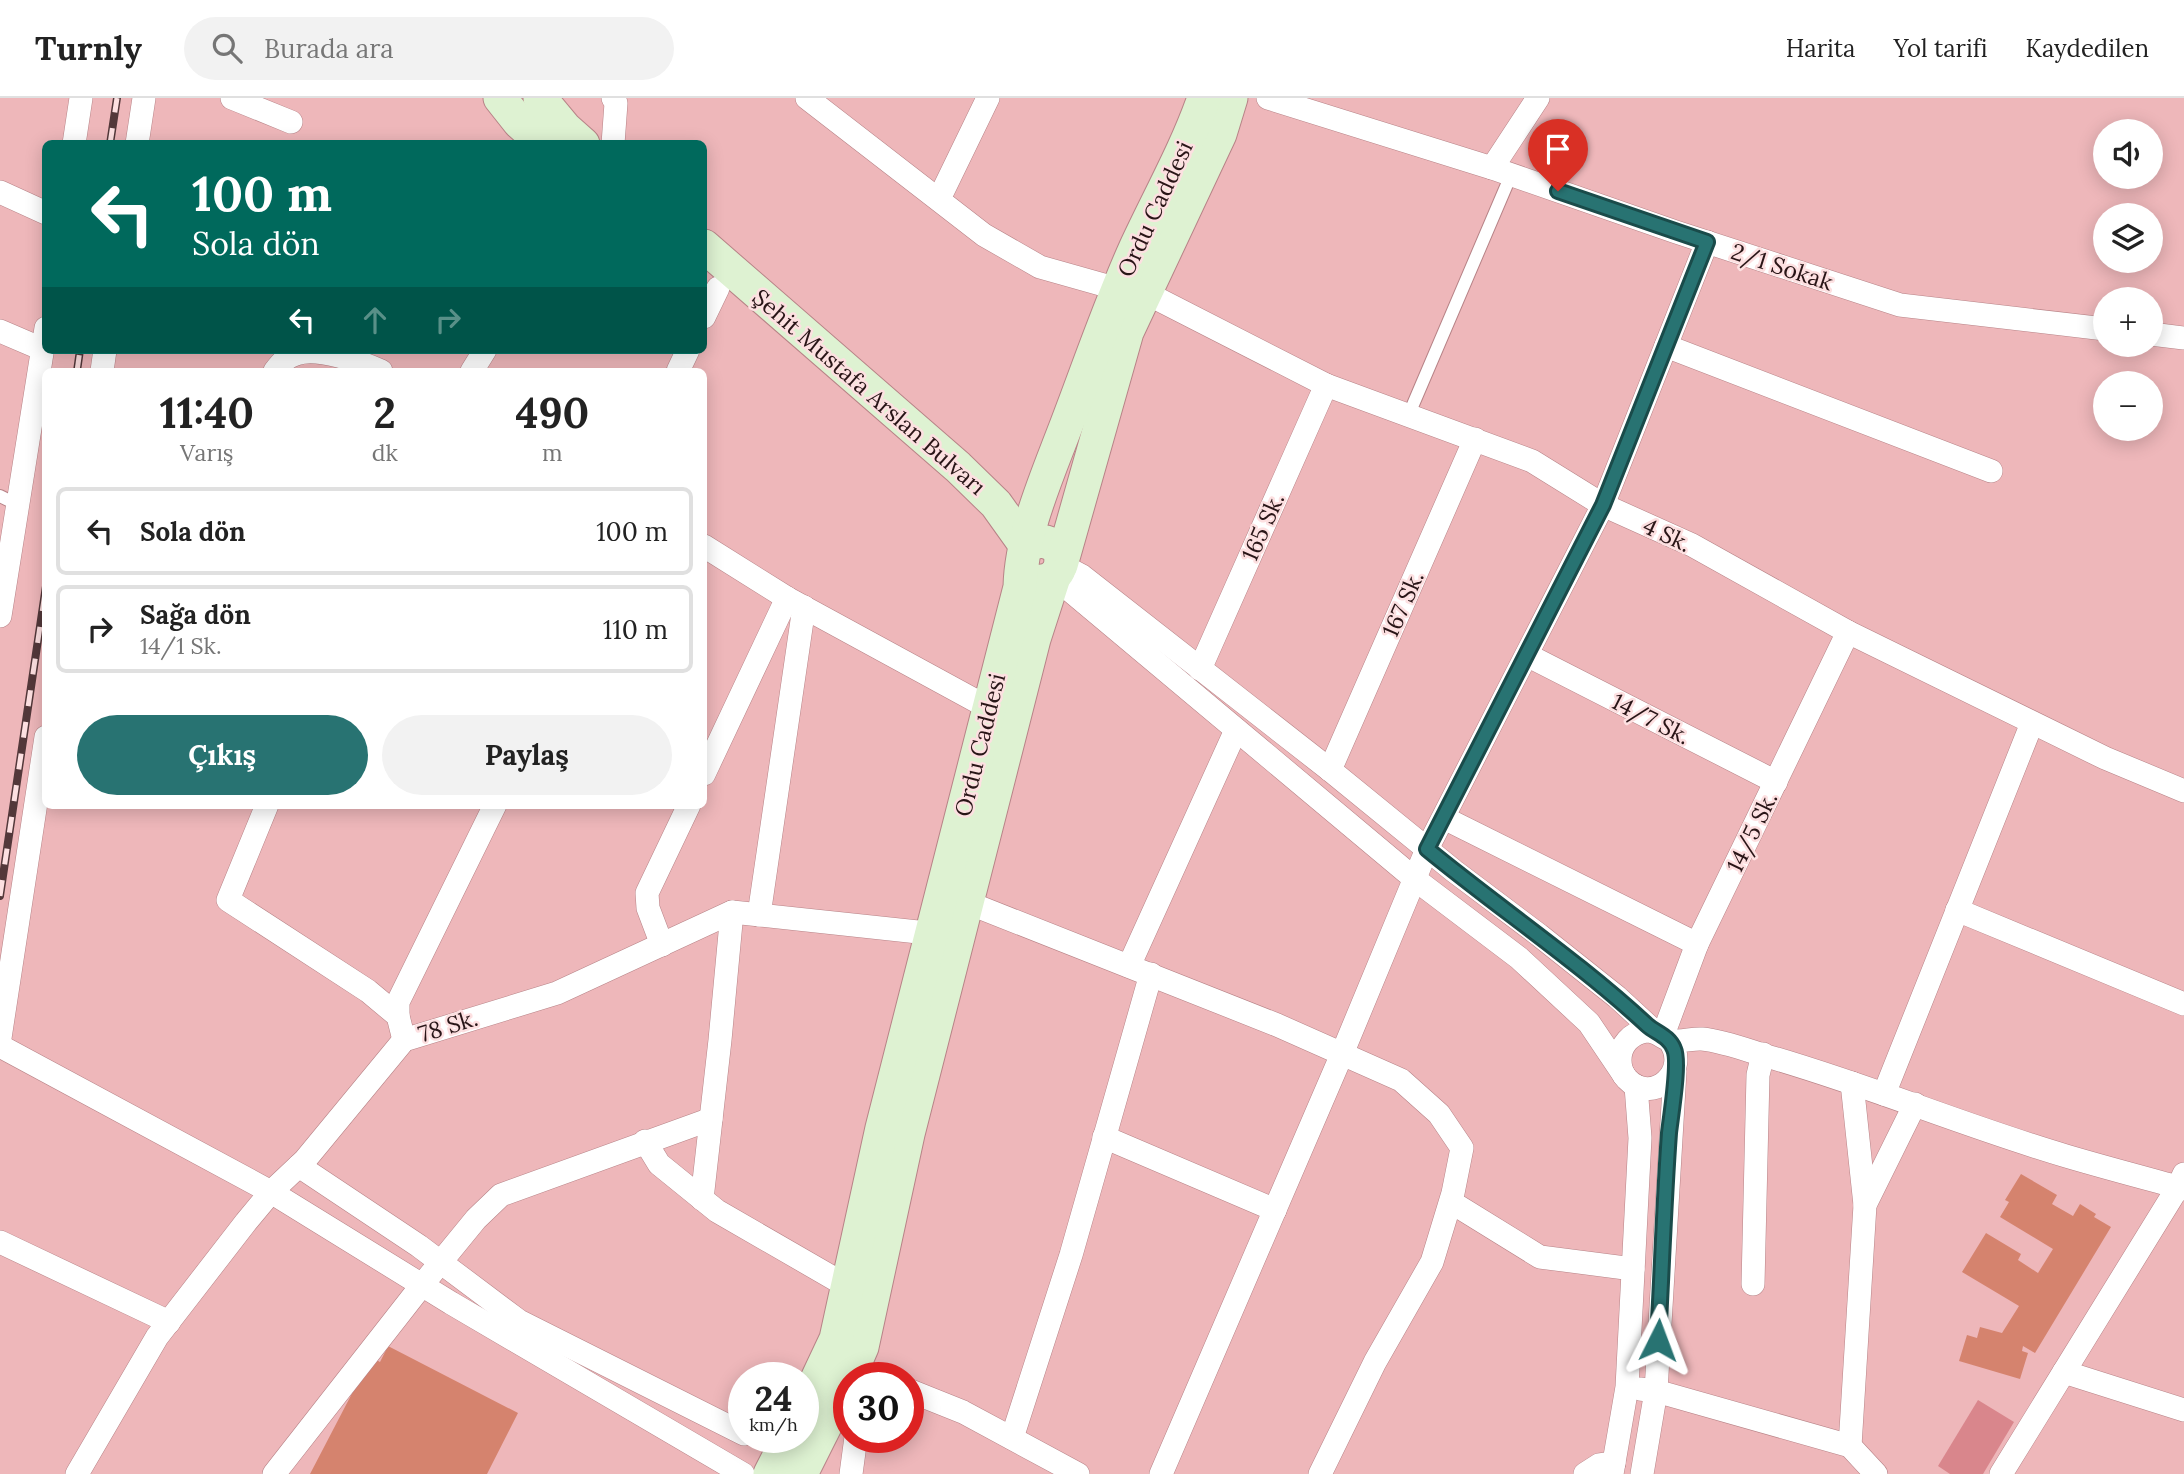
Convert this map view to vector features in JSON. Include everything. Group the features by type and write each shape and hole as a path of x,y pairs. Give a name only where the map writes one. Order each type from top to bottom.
{"main road":[{"path":"499,98 540,140"},
{"path":"540,98 578,140"},
{"name":"Ordu Caddesi","path":"1131,291 1134,250 1195,124 1204,98"},
{"name":"Ordu Caddesi","path":"819,1375 836,1339 882,1128 946,935 1037,628 1037,565 1056,452 1131,291 1220,134 1231,98"},
{"name":"Şehit Mustafa Arslan Bulvarı","path":"707,249 958,467 996,504 1037,565"},
{"name":"Şehit Mustafa Arslan Bulvarı","path":"711,282 905,437 1000,534 1037,565"},
{"name":"Ordu Caddesi","path":"956,898 989,708 1020,587 1037,565"},
{"name":"Ordu Caddesi","path":"861,1362 862,1347 908,1134 946,935"},
{"name":"Ordu Caddesi","path":"794,1463 833,1412"}],"street":[{"path":"75,140 81,98"},
{"path":"138,140 144,98"},
{"path":"232,98 291,122"},
{"path":"613,98 616,103 613,140"},
{"name":"4 Sk.","path":"807,98 984,234 1040,267 1131,291 1326,385 1532,461 1603,505 1692,545 1848,632 2105,758 2184,791"},
{"path":"939,199 988,98"},
{"name":"2/1 Sokak","path":"1268,98 1502,172 1900,305 2093,328"},
{"path":"1502,172 1538,98"},
{"path":"0,191 42,211"},
{"path":"1161,1474 1427,849 1603,505 1707,242"},
{"path":"707,302 711,282"},
{"path":"0,331 42,338"},
{"path":"2163,335 2184,338"},
{"path":"1666,346 1992,471"},
{"path":"0,616 8,500 42,347"},
{"path":"278,368 287,358 302,354"},
{"path":"319,354 359,362 374,368"},
{"name":"165 Sk.","path":"1200,669 1326,385"},
{"name":"167 Sk.","path":"1330,770 1475,439"},
{"path":"707,548 796,602 989,708"},
{"path":"1037,565 1082,576 1549,942 1662,1036 1676,1055 1656,1391 1642,1474"},
{"path":"1037,565 1416,880 1529,967 1589,1023 1630,1081 1654,1088 1663,1085 1675,1070"},
{"path":"707,768 796,602"},
{"path":"759,915 796,602"},
{"name":"14/5 Sk.","path":"1662,1036 1697,944 1848,632"},
{"name":"14/7 Sk.","path":"1527,655 1776,782"},
{"path":"1884,1094 2032,723"},
{"path":"1129,966 1236,730"},
{"path":"0,1038 42,763"},
{"path":"265,809 228,900 368,991 398,1016"},
{"path":"404,1040 398,1016 398,1002 493,809"},
{"path":"662,945 648,908 647,893 687,809"},
{"path":"1444,818 1697,944"},
{"path":"956,898 1150,974 1401,1080 1439,1114 1462,1148 1451,1202 1432,1262 1375,1362 1320,1474"},
{"path":"1957,911 2184,1004"},
{"path":"702,1199 732,912 946,935"},
{"name":"78 Sk.","path":"77,1474 157,1337 271,1192 299,1166 404,1040 557,993 732,912"},
{"path":"1012,1438 1071,1255 1150,974"},
{"path":"1584,1474 1599,1465 1613,1468 1627,1387 1640,1138 1630,1081 1620,1066 1622,1048 1636,1034 1702,1039 1763,1054 2064,1156 2182,1183 2001,1474"},
{"path":"0,1046 271,1192 422,1285 743,1474"},
{"path":"1753,1284 1758,1075 1763,1054"},
{"path":"1850,1447 1866,1205 1852,1083"},
{"path":"1866,1205 1915,1104"},
{"path":"274,1474 440,1262 476,1219 501,1195 711,1119"},
{"path":"1104,1137 1275,1210"},
{"path":"645,1141 659,1164 717,1211 847,1286"},
{"path":"299,1166 440,1262 519,1321 728,1426"},
{"path":"1451,1202 1540,1257 1633,1269"},
{"path":"0,1242 169,1322"},
{"path":"2064,1373 2184,1410"},
{"path":"1627,1387 1656,1391 1850,1447 1877,1474"},
{"path":"924,1396 963,1412 1078,1474"},
{"path":"777,1453 794,1463"},
{"path":"851,1474 854,1453"}],"lane":[{"path":"1409,414 1502,172"}],"shaded area":[{"path":"1978,1400 2014,1422 1983,1474 1950,1474 1938,1466"}],"building":[{"path":"2021,1174 2057,1195 2052,1204 2073,1216 2080,1204 2111,1227 2035,1353 2023,1346 2022,1351 2028,1353 2020,1379 1959,1361 1967,1335 1977,1338 1980,1327 2002,1333 2019,1306 1962,1272 1986,1233 2021,1254 2018,1260 2038,1273 2053,1249 2000,1217 2009,1202 2005,1200"},
{"path":"388,1346 518,1413 487,1474 310,1474 371,1357 380,1362"}],"railway":[{"path":"111,140 117,98"},
{"path":"77,368 79,354"},
{"path":"0,896 42,613"}],"route":[{"path":"1558,191 1707,242 1603,505 1427,849 1539,934 1674,1046 1677,1063 1669,1135 1658,1340"}]}
